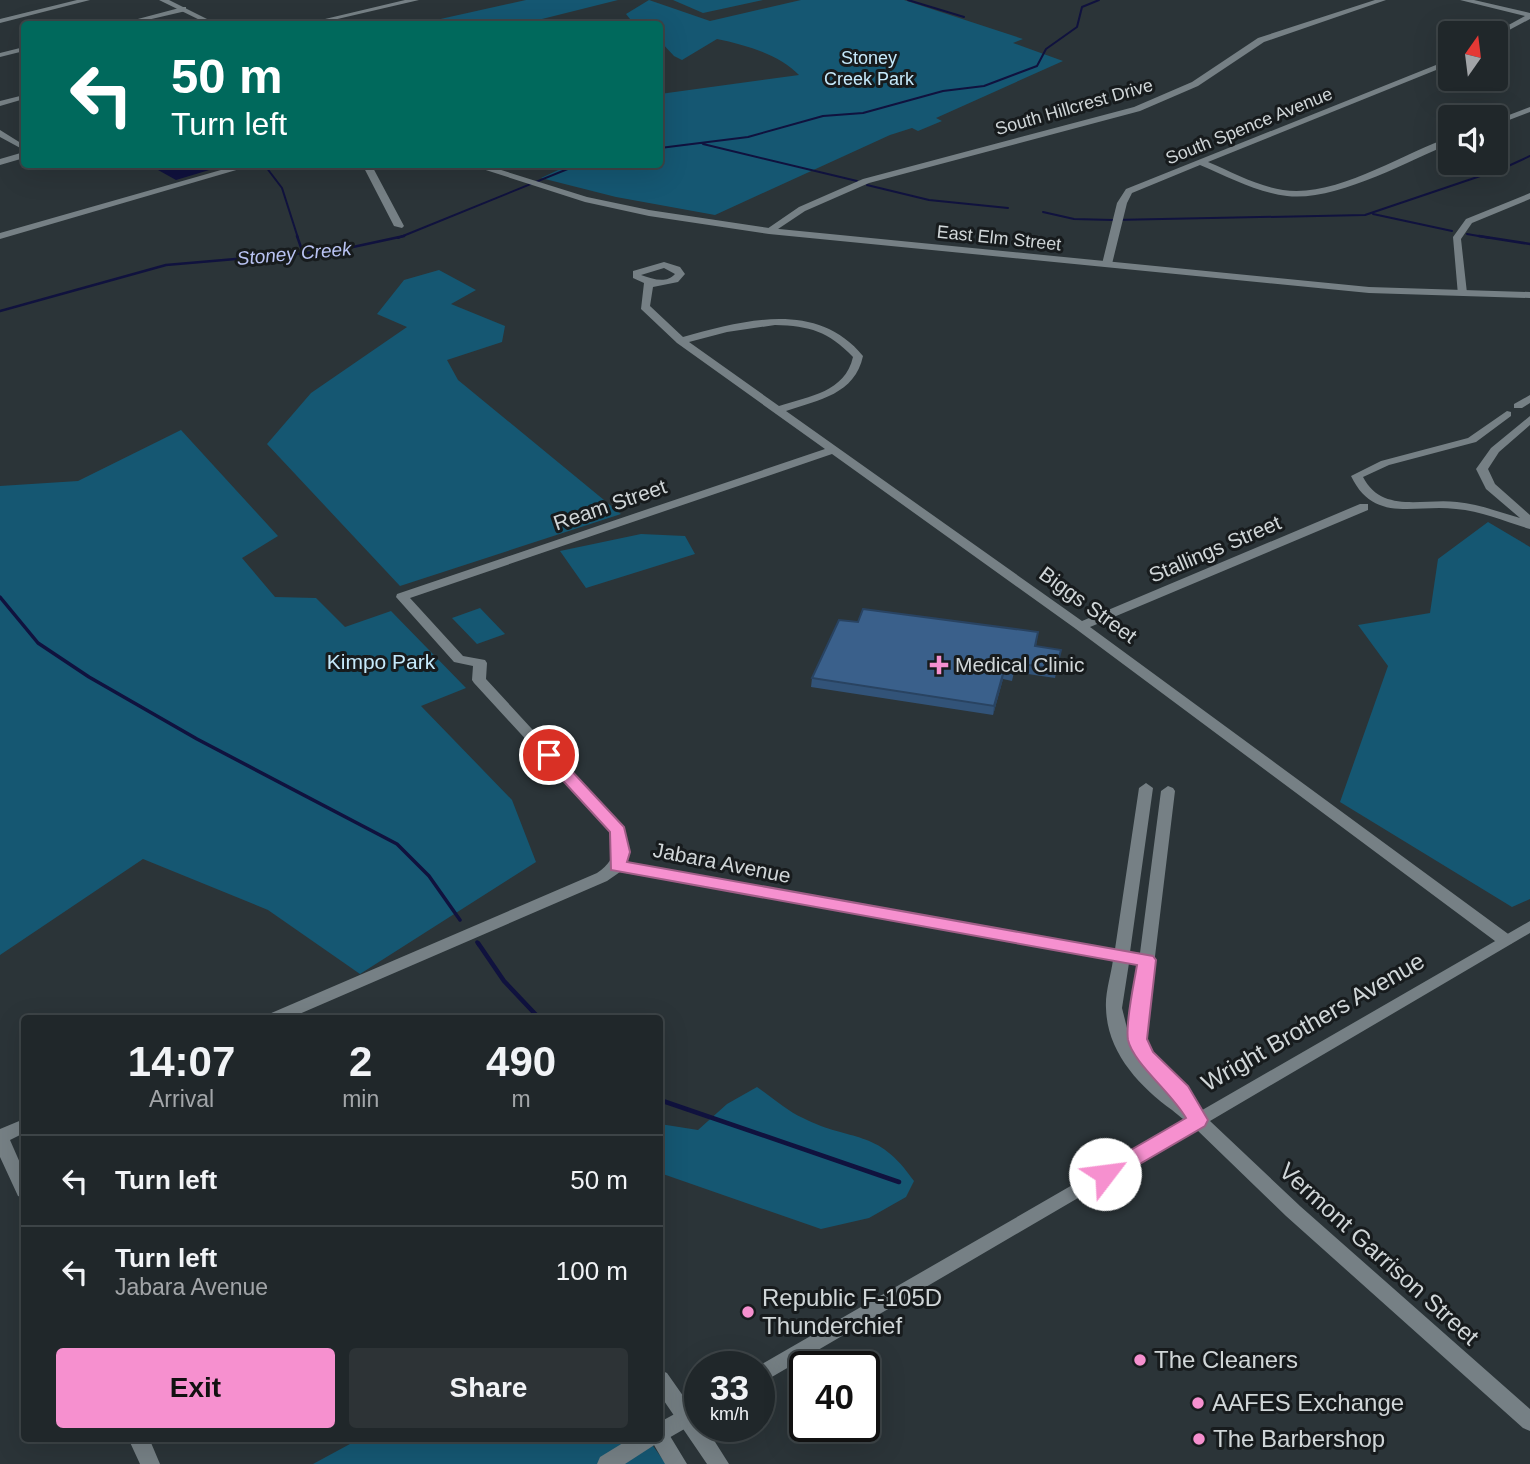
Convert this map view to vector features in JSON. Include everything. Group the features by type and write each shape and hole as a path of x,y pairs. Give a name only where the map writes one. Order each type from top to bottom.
{"street":[{"path":"0,21 86,0"},
{"path":"163,0 207,21"},
{"path":"368,0 383,7"},
{"path":"321,21 415,0"},
{"name":"South Hillcrest Drive","path":"769,230 802,209 866,181 1137,109 1195,84 1261,40 1382,0"},
{"path":"1464,0 1530,15"},
{"path":"135,21 183,9"},
{"path":"1508,28 1530,15"},
{"path":"0,55 21,50"},
{"name":"South Spence Avenue","path":"1107,264 1122,204 1129,191 1438,66"},
{"path":"0,104 21,98"},
{"path":"1508,118 1530,109"},
{"path":"0,133 21,146"},
{"path":"1199,162 1271,190 1298,194 1324,190 1438,146"},
{"path":"0,162 21,156"},
{"path":"0,236 239,168"},
{"path":"368,168 399,226"},
{"name":"East Elm Street","path":"482,168 585,199 649,213 769,230 1369,290 1530,295"},
{"path":"1462,293 1456,239 1469,221 1530,196"},
{"name":"Biggs Street","path":"649,283 645,307 681,341 1081,626 1505,940"},
{"path":"681,341 737,325 763,322 817,328 850,345 858,356 857,369 851,380 834,390 778,410"},
{"path":"1518,405 1530,398"},
{"path":"1507,414 1472,440 1385,463 1357,476 1360,485 1373,498 1408,508 1428,508 1435,503 1460,506 1530,524"},
{"path":"1530,419 1495,450 1482,468 1485,482 1494,493 1530,524"},
{"name":"Ream Street","path":"617,866 621,852 618,831 480,680 480,663 459,659 402,597 832,450"},
{"name":"Stallings Street","path":"1081,626 1364,507"},
{"path":"1146,788 1114,1008 1118,1036 1129,1060 1147,1079 1198,1120"},
{"path":"1168,791 1138,1039 1145,1056 1181,1092 1198,1120"},
{"path":"282,1015 602,877 617,866"},
{"name":"Jabara Avenue","path":"617,866 1146,960"},
{"name":"Wright Brothers Avenue","path":"775,1366 1530,926"},
{"name":"Vermont Garrison Street","path":"1198,1120 1293,1211 1530,1422"},
{"path":"21,1127 0,1137 21,1184"},
{"path":"663,1382 684,1404"},
{"path":"663,1431 684,1418"},
{"path":"140,1442 150,1464"},
{"path":"607,1464 643,1442"},
{"path":"663,1442 677,1464"},
{"path":"708,1442 719,1464"}],"green space":[{"path":"526,0 618,0 534,21 432,21"},
{"name":"Stoney Creek Park","path":"649,0 710,21 801,0 904,0 1023,39 1013,43 1063,61 936,118 942,121 918,131 912,128 890,135 715,215 616,197 541,178 563,168 663,168 663,94 799,75 771,56 750,47 717,39 682,60 663,44 663,21 632,21 626,14"},
{"path":"673,0 763,0 703,13"},
{"path":"439,270 476,290 451,304 505,326 502,342 447,360 458,380 621,514 400,586 267,444 311,393 407,327 377,314 404,280"},
{"name":"Kimpo Park","path":"181,430 278,536 242,558 275,597 316,598 345,627 391,611 466,688 421,706 512,800 536,862 360,974 268,910 143,859 0,955 0,486 78,481"},
{"path":"1488,522 1530,547 1530,899 1512,907 1340,802 1388,666 1358,625 1430,613 1438,559"},
{"path":"641,534 685,536 695,554 586,588 560,551"},
{"path":"480,608 505,634 477,644 452,618"},
{"path":"757,1087 797,1115 820,1126 876,1144 901,1164 914,1181 906,1197 869,1218 821,1229 663,1174 663,1124 698,1130 727,1104"},
{"path":"354,1442 650,1442 666,1464 313,1464"}],"shaded area":[{"path":"154,168 216,168 176,180"}],"building":[{"name":"Medical Clinic","path":"863,609 1038,632 1035,646 1061,650 1056,669 1015,663 1013,671 1004,670 994,706 812,678 839,620 858,622"}],"waterway":[{"path":"908,0 964,17"},
{"name":"Stoney Creek","path":"663,148 748,137 823,116 863,113 943,91 984,86 1037,66 1046,49 1077,27 1082,7 1099,0"},
{"path":"703,144 857,181"},
{"path":"1043,212 1074,219 1113,220 1365,215 1504,168 1530,156"},
{"path":"267,168 282,188 298,238"},
{"name":"Stoney Creek","path":"402,236 570,168"},
{"path":"867,185 929,200 1008,208"},
{"path":"1373,214 1452,231"},
{"path":"1467,234 1490,238"},
{"path":"297,236 303,253"},
{"name":"Stoney Creek","path":"0,311 166,265 339,250 402,236"},
{"path":"1479,236 1530,244"},
{"path":"0,597 38,643 89,677 197,739 397,844 429,876 460,920"},
{"path":"478,943 504,981 536,1015"},
{"path":"663,1101 899,1182"}],"place":[{"name":"Medical Clinic","path":"939,665"},
{"name":"Republic F-105D Thunderchief","path":"748,1312"},
{"name":"The Cleaners","path":"1140,1360"},
{"name":"AAFES Exchange","path":"1198,1403"},
{"name":"The Barbershop","path":"1199,1439"}],"route":[{"path":"549,755 618,831 621,852 617,866 1146,960 1138,1039 1145,1056 1181,1092 1198,1120 1105,1174"}]}
